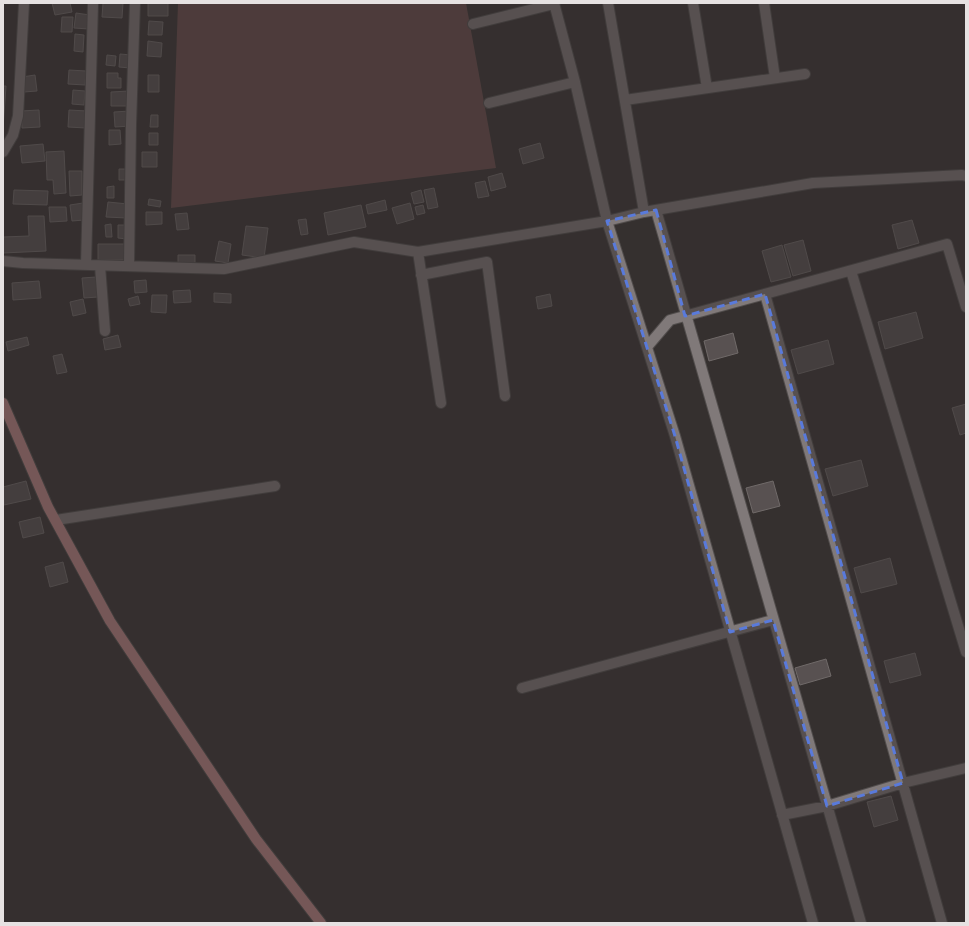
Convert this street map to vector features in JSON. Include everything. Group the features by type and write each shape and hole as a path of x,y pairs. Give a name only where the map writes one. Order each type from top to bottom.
{"main road":[{"path":"3,403 48,507 110,621 256,839 321,923"}],"street":[{"path":"3,152 13,135 18,116 24,3"},
{"path":"86,265 93,3"},
{"path":"129,266 135,3"},
{"path":"608,3 644,212"},
{"path":"693,3 707,88"},
{"path":"764,3 775,78"},
{"path":"473,24 554,4 576,82 606,221 675,436 813,923"},
{"path":"625,100 805,74"},
{"path":"489,102 576,82"},
{"path":"3,261 100,266 224,269 354,242 418,252 606,221 644,212 813,183 966,176"},
{"path":"656,210 685,316 861,923"},
{"path":"646,347 670,320 947,244 966,307"},
{"path":"418,252 441,403"},
{"path":"421,275 486,262 505,396"},
{"path":"100,266 105,331"},
{"path":"851,271 966,652"},
{"path":"765,294 942,923"},
{"path":"56,520 275,486"},
{"path":"522,688 773,620"},
{"path":"782,815 827,806 903,783 966,768"}],"highlighted area":[{"path":"656,210 685,316 765,294 903,783 827,806 773,620 730,632 675,436 607,221"}],"shaded area":[{"path":"178,3 466,3 496,168 171,208"}],"building":[{"path":"52,3 70,3 72,12 55,15"},
{"path":"103,3 123,3 122,18 102,17"},
{"path":"148,3 168,3 168,16 148,16"},
{"path":"76,13 90,15 89,29 74,28"},
{"path":"62,17 73,17 72,32 61,32"},
{"path":"149,21 163,22 162,35 148,35"},
{"path":"75,34 84,35 83,52 74,51"},
{"path":"148,41 162,43 161,57 147,56"},
{"path":"120,54 131,55 130,68 119,67"},
{"path":"107,55 116,56 115,66 106,65"},
{"path":"69,70 86,71 85,85 68,84"},
{"path":"107,73 118,73 118,78 121,78 121,88 107,88"},
{"path":"35,75 37,91 24,92 22,77"},
{"path":"148,75 159,75 159,92 148,92"},
{"path":"3,86 6,86 3,128"},
{"path":"73,90 85,91 84,105 72,104"},
{"path":"129,91 129,106 111,106 111,92"},
{"path":"39,110 40,127 22,128 21,111"},
{"path":"69,110 87,111 86,128 68,127"},
{"path":"130,111 131,126 115,127 114,112"},
{"path":"151,115 158,115 158,127 150,127"},
{"path":"109,130 120,130 121,144 109,145"},
{"path":"149,133 158,133 158,145 149,145"},
{"path":"540,143 544,158 523,164 519,149"},
{"path":"43,144 45,161 22,163 20,146"},
{"path":"64,151 66,193 54,194 53,180 47,180 46,152"},
{"path":"142,152 157,152 157,167 142,167"},
{"path":"119,169 128,169 128,180 119,180"},
{"path":"69,171 82,171 82,195 70,196"},
{"path":"502,173 506,187 491,191 488,177"},
{"path":"485,181 489,196 478,198 475,183"},
{"path":"114,186 114,198 107,198 107,187"},
{"path":"434,188 438,207 428,209 424,190"},
{"path":"14,190 48,191 47,205 13,204"},
{"path":"421,190 424,202 414,204 411,193"},
{"path":"149,199 161,201 160,207 148,205"},
{"path":"385,200 387,210 368,214 366,205"},
{"path":"108,202 128,204 127,218 106,217"},
{"path":"83,203 84,220 72,221 70,205"},
{"path":"410,203 414,219 397,224 392,208"},
{"path":"361,205 366,227 328,235 324,213"},
{"path":"423,205 425,213 417,215 415,207"},
{"path":"49,207 66,207 67,221 50,222"},
{"path":"146,212 162,212 162,224 146,225"},
{"path":"187,213 189,229 177,230 175,214"},
{"path":"28,216 44,216 46,251 3,253 3,237 29,236"},
{"path":"306,219 308,234 301,235 298,220"},
{"path":"912,220 919,243 898,249 892,225"},
{"path":"111,224 112,237 106,237 105,225"},
{"path":"118,225 127,225 127,239 118,238"},
{"path":"246,226 268,228 264,258 242,255"},
{"path":"803,240 811,271 793,276 784,245"},
{"path":"219,241 231,244 228,263 215,261"},
{"path":"98,244 127,244 127,260 98,260"},
{"path":"782,245 791,277 771,282 762,251"},
{"path":"178,255 195,255 195,267 178,267"},
{"path":"96,277 98,297 84,298 82,278"},
{"path":"146,280 147,292 135,293 134,281"},
{"path":"39,281 41,298 13,300 12,283"},
{"path":"190,290 191,302 174,303 173,291"},
{"path":"214,293 231,294 231,303 214,302"},
{"path":"550,294 552,306 538,309 536,297"},
{"path":"152,295 167,295 166,313 151,312"},
{"path":"138,296 140,304 130,306 128,299"},
{"path":"83,299 86,313 73,316 70,302"},
{"path":"916,312 923,338 885,349 878,322"},
{"path":"733,333 738,353 709,361 704,341"},
{"path":"118,335 121,347 105,350 103,339"},
{"path":"27,337 29,345 8,351 6,342"},
{"path":"828,340 834,364 798,374 791,350"},
{"path":"62,354 67,372 57,374 53,356"},
{"path":"966,404 966,433 960,435 952,408"},
{"path":"861,460 868,486 833,496 825,469"},
{"path":"26,481 31,499 4,505 3,487"},
{"path":"773,481 780,506 753,513 746,488"},
{"path":"40,517 44,533 23,538 19,522"},
{"path":"890,558 897,584 861,593 854,568"},
{"path":"63,562 68,582 50,587 45,567"},
{"path":"915,653 921,675 890,683 884,661"},
{"path":"826,659 831,676 800,685 795,668"},
{"path":"891,796 898,820 874,827 867,802"}]}
